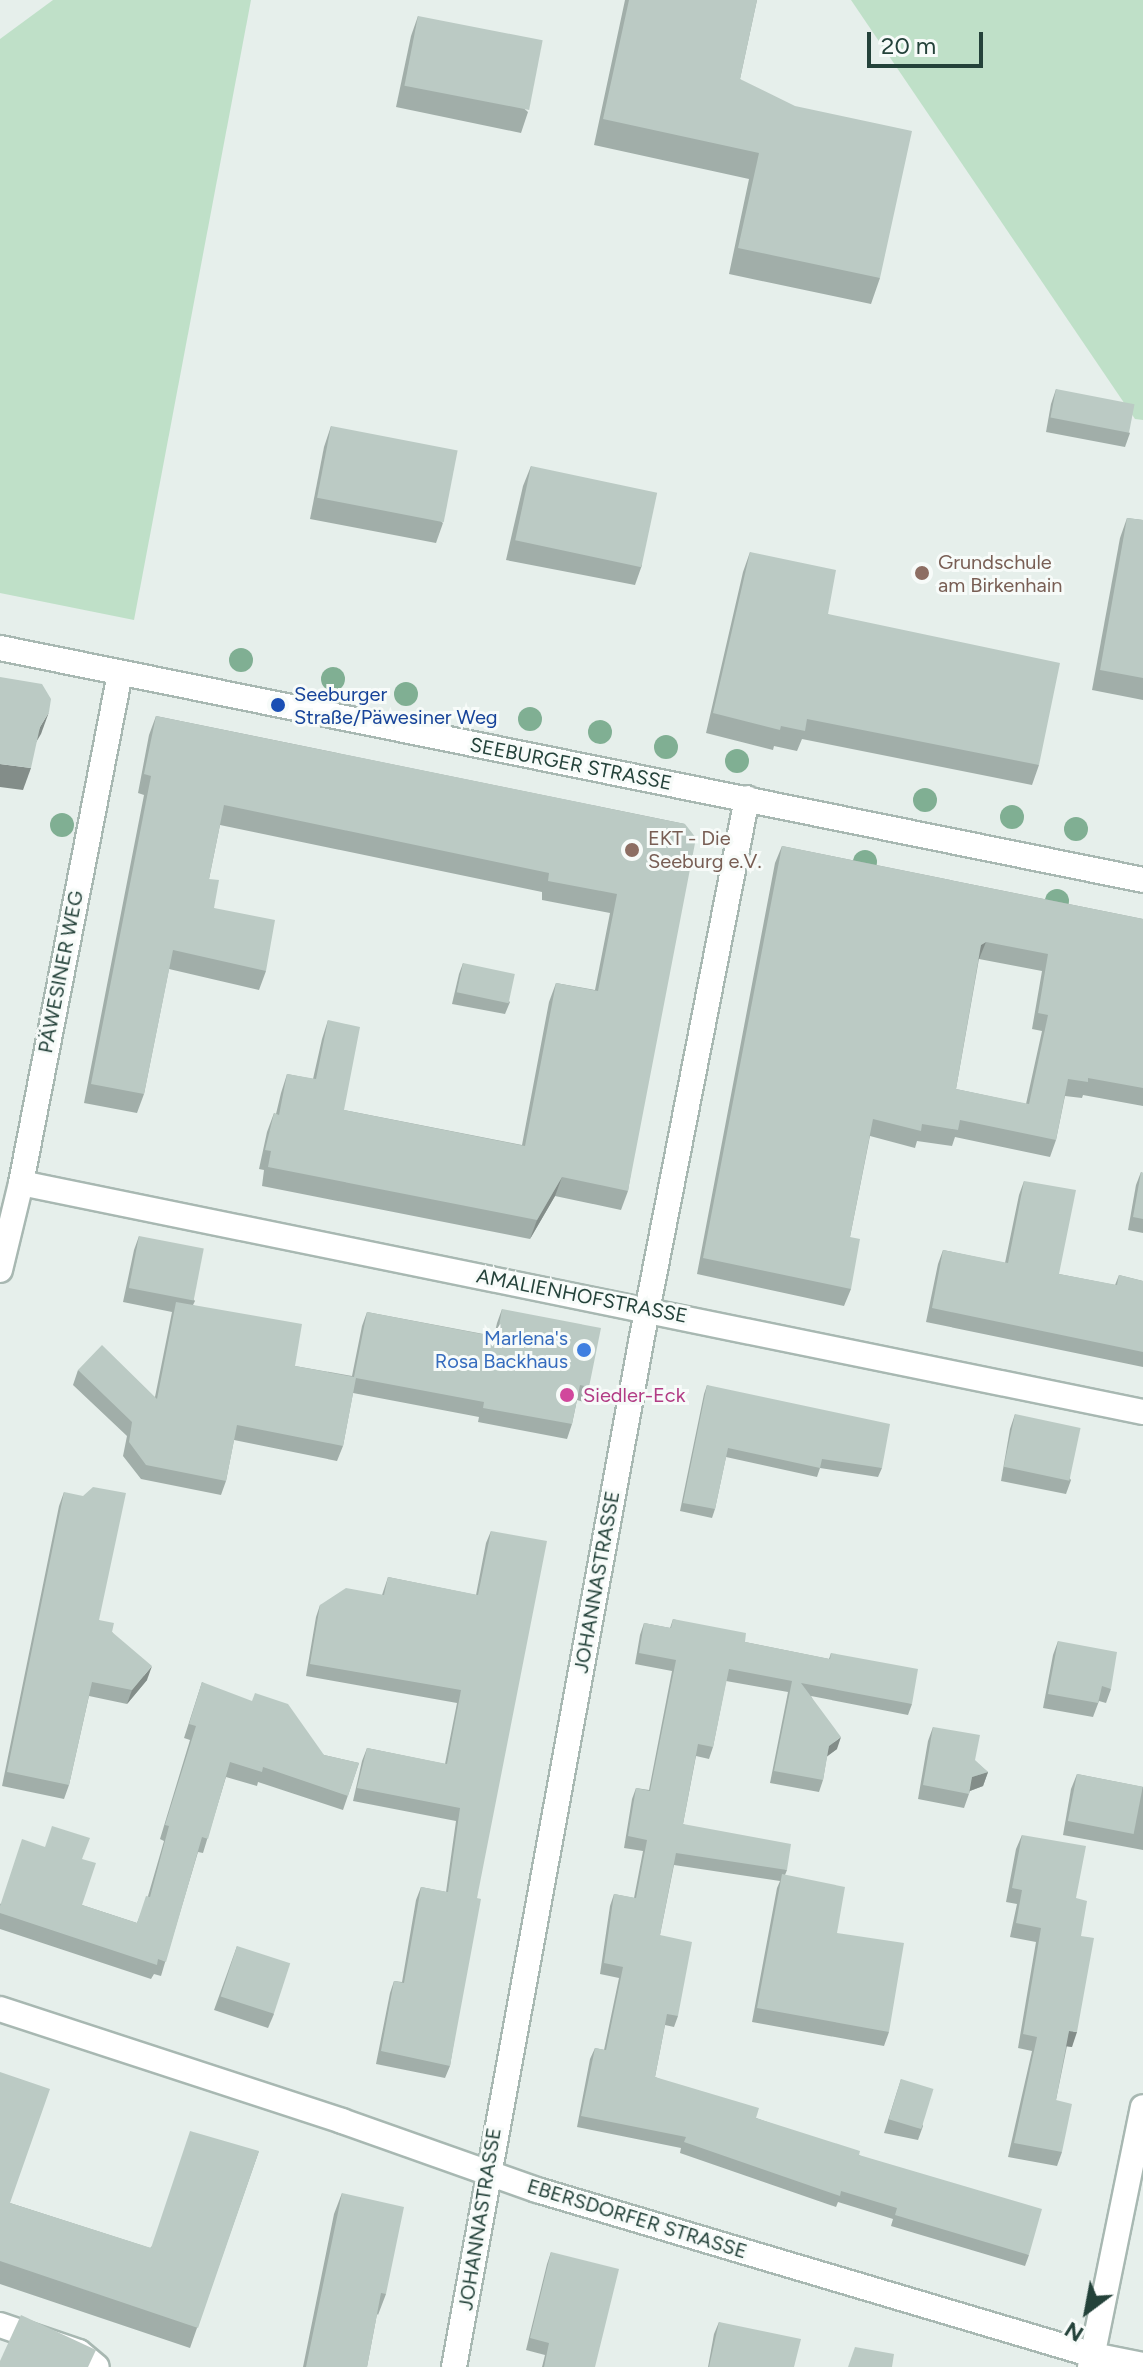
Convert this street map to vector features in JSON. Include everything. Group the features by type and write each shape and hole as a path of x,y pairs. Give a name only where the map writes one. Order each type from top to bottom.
{"street":[{"name":"SEEBURGER STRASSE","path":"0,648 1143,880"},
{"name":"PÄWESINER WEG","path":"0,1270 21,1183 120,673"},
{"name":"JOHANNASTRASSE","path":"454,2367 483,2222 488,2173 647,1309 747,798"},
{"name":"AMALIENHOFSTRASSE","path":"21,1183 1143,1412"},
{"name":"EBERSDORFER STRASSE","path":"0,2009 488,2173 1092,2361 1143,2365"},
{"path":"1092,2361 1143,2107"},
{"path":"0,2325 79,2352 97,2367"}],"green space":[{"path":"53,0 251,0 134,620 0,593 0,39"},
{"path":"851,0 1143,0 1143,420 1135,419"}],"building":[{"path":"629,0 757,0 740,79 795,106 912,131 880,278 738,248 759,153 603,119"},
{"path":"418,16 543,40 529,110 404,86"},
{"path":"1056,389 1135,404 1129,433 1050,417"},
{"path":"331,426 458,451 444,522 317,498"},
{"path":"531,466 657,493 641,567 515,540"},
{"path":"1127,518 1143,520 1143,678 1100,670"},
{"path":"750,552 836,570 828,614 1060,663 1039,765 807,719 805,731 781,726 780,730 713,713"},
{"path":"0,677 42,684 51,699 49,712 40,727 31,768 0,764"},
{"path":"156,716 685,824 696,838 628,1191 562,1177 537,1220 268,1167 271,1151 265,1150 274,1113 279,1115 287,1074 316,1079 328,1020 360,1027 344,1110 525,1146 556,983 598,991 617,894 548,881 549,873 224,805 209,879 219,880 214,908 275,920 266,971 173,950 144,1094 91,1084 151,776 144,774"},
{"path":"782,846 1143,919 1143,1088 1088,1078 1088,1082 1068,1079 1056,1140 960,1120 958,1130 922,1124 921,1131 873,1119 850,1237 860,1239 851,1289 703,1258","holes":["986,942 1048,954 1038,1013 1048,1015 1029,1104 956,1089 981,945"]},
{"path":"463,963 515,974 509,1003 457,992"},
{"path":"1143,1173 1143,1219 1133,1217"},
{"path":"1024,1181 1076,1190 1059,1274 1117,1285 1119,1275 1143,1281 1143,1352 932,1308 943,1250 1008,1263"},
{"path":"139,1236 204,1249 194,1301 129,1288"},
{"path":"176,1302 302,1324 295,1366 354,1377 367,1312 497,1337 502,1309 601,1328 589,1387 580,1385 572,1424 483,1408 484,1402 356,1378 343,1446 237,1425 226,1481 146,1465 129,1442 132,1422 78,1370 102,1345 157,1399"},
{"path":"707,1385 890,1424 882,1468 822,1459 820,1468 728,1448 715,1509 683,1503"},
{"path":"1015,1414 1081,1428 1069,1481 1004,1467"},
{"path":"93,1487 126,1493 99,1620 114,1623 112,1632 152,1666 132,1690 92,1682 69,1785 7,1772 64,1492 83,1496"},
{"path":"491,1531 547,1541 477,1898 481,1899 450,2066 381,2051 394,1981 404,1983 421,1887 448,1892 460,1808 357,1788 367,1748 447,1764 461,1690 310,1664 320,1605 346,1588 384,1595 388,1577 478,1595"},
{"path":"673,1619 746,1633 745,1642 830,1659 831,1653 918,1669 912,1704 801,1683 841,1737 829,1746 823,1780 774,1771 792,1681 729,1669 713,1747 698,1744 683,1824 791,1844 787,1870 676,1853 660,1935 692,1942 678,2016 667,2014 655,2077 759,2108 756,2118 860,2151 859,2155 1042,2209 1029,2255 895,2215 897,2208 841,2191 840,2196 684,2142 686,2137 581,2116 595,2048 606,2050 623,1967 604,1963 614,1894 636,1898 647,1840 628,1836 636,1788 650,1791 676,1660 639,1653 644,1623 671,1628"},
{"path":"1058,1641 1117,1652 1111,1689 1102,1686 1098,1703 1048,1694"},
{"path":"202,1682 252,1701 255,1693 288,1704 324,1755 359,1763 348,1796 263,1767 262,1772 230,1762 208,1839 202,1837 166,1962 158,1959 157,1965 0,1913 22,1839 45,1847 52,1826 90,1838 82,1859 96,1863 82,1905 137,1923 146,1896 150,1897 169,1826 165,1825 196,1726 189,1724"},
{"path":"933,1727 980,1735 975,1760 988,1772 972,1777 969,1794 923,1785"},
{"path":"1077,1774 1143,1787 1134,1834 1068,1821"},
{"path":"1022,1835 1086,1846 1076,1898 1087,1901 1081,1936 1094,1938 1077,2032 1069,2031 1056,2100 1072,2104 1062,2152 1014,2143 1037,2037 1023,2034 1041,1928 1016,1923 1022,1890 1012,1888"},
{"path":"782,1874 845,1887 837,1933 904,1943 889,2032 757,2008"},
{"path":"237,1946 290,1963 274,2014 221,1996"},
{"path":"0,2072 50,2089 10,2203 151,2248 190,2131 259,2151 198,2328 0,2261"},
{"path":"901,2079 934,2089 921,2129 889,2119"},
{"path":"342,2193 404,2207 386,2294 381,2293 367,2367 306,2367"},
{"path":"551,2252 619,2269 595,2367 544,2367 549,2343 530,2338"},
{"path":"21,2315 96,2350 88,2367 0,2367"},
{"path":"719,2322 801,2339 794,2367 709,2367"},
{"path":"855,2347 894,2354 892,2367 848,2367"}],"place":[{"name":"Grundschule am Birkenhain","path":"922,573"},
{"name":"Seeburger Straße/Päwesiner Weg","path":"278,705"},
{"name":"EKT - Die Seeburg e.V.","path":"632,850"},
{"name":"Marlena's Rosa Backhaus","path":"584,1350"},
{"name":"Siedler-Eck","path":"567,1395"}]}
